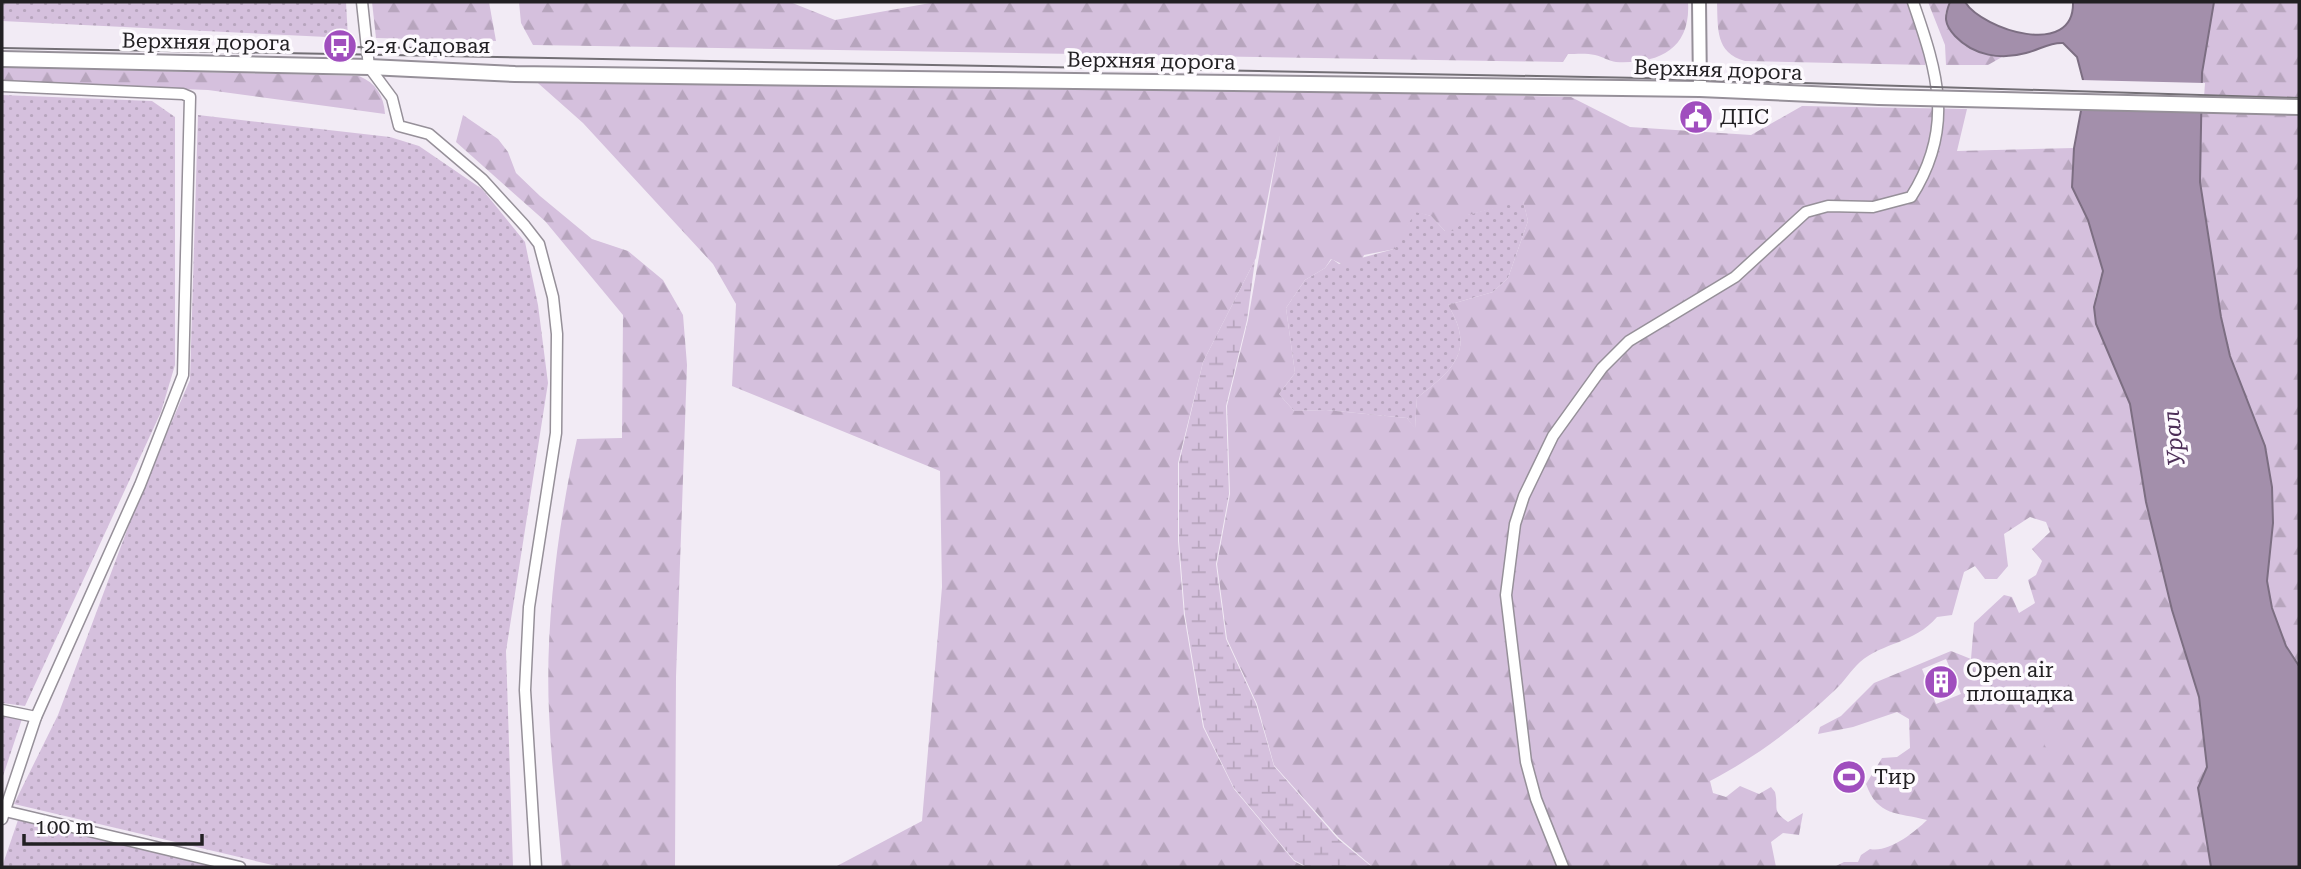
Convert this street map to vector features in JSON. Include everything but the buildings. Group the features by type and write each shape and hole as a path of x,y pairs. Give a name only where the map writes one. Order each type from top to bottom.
{"main road":[{"path":"1699,2 1700,89"},
{"name":"Верхняя дорога","path":"2,59 369,67 515,75 1700,89 1879,97 2299,107"}],"street":[{"path":"362,2 369,67 392,98 399,126 429,134 482,179 526,226 539,244 553,297 557,334 556,433 530,607 525,690 536,867"},
{"path":"1563,867 1536,799 1520,724 1506,595 1514,533 1524,496 1553,436 1574,404 1602,368 1629,341 1735,277 1806,212 1828,206 1873,207 1911,197 1923,179 1935,147 1938,83 1913,2"},
{"path":"2,86 183,94 190,97 183,375 140,485 36,717 3,815 240,867"},
{"path":"2,710 36,717"}],"green space":[{"path":"2,2 346,2 348,38 2,21"},
{"path":"372,2 489,2 496,41 376,38"},
{"path":"519,2 790,2 835,20 936,2 1688,2 1688,18 1678,42 1658,56 1632,62 1616,62 1592,54 1568,54 1563,62 533,45 521,23"},
{"path":"1717,2 1909,2 1926,48 1925,65 1745,61 1735,57 1723,46 1718,30"},
{"path":"1928,2 1950,2 1945,14 1962,38 1982,53 2002,57 1988,65 1946,65 1945,45"},
{"path":"2214,2 2299,2 2299,666 2286,647 2272,608 2267,581 2273,523 2272,487 2265,446 2230,356 2221,318 2200,182 2202,73"},
{"path":"2,67 359,76 370,82 378,91 385,114 208,90 2,82"},
{"path":"530,76 1571,97 1630,127 1751,135 1802,106 1967,109 1957,151 2074,148 2072,170 2080,206 2088,220 2103,271 2095,297 2096,324 2130,404 2146,502 2172,610 2197,687 2207,767 2198,788 2211,867 1834,867 1844,862 1858,862 1861,855 1870,849 1893,845 1927,820 1883,808 1871,795 1866,784 1882,758 1897,757 1910,748 1909,719 1897,712 1853,727 1818,734 1820,727 1841,716 1874,683 1951,651 1971,659 1974,623 2004,595 2012,597 2019,613 2035,603 2028,580 2036,575 2042,561 2032,549 2050,532 2046,522 2030,517 2004,534 2008,566 1997,579 1985,579 1975,566 1964,572 1952,615 1937,617 1919,633 1869,655 1835,690 1791,728 1744,762 1710,781 1713,793 1726,797 1740,786 1759,794 1771,787 1775,792 1777,812 1783,818 1788,822 1803,813 1799,835 1783,833 1771,842 1776,867 1373,867 1339,838 1274,765 1257,704 1227,639 1217,564 1230,494 1227,406 1248,320 1280,135 1256,258 1203,362 1178,463 1178,541 1184,615 1203,727 1234,789 1294,861 1305,867 835,867 922,821 942,587 940,471 732,386 736,304 713,264 583,123","holes":["1523,201 1528,221 1508,278 1493,292 1448,305 1456,321 1460,347 1450,368 1417,398 1415,428 1407,418 1326,410 1294,411 1279,394 1295,373 1286,308 1305,280 1325,268 1331,259 1357,271 1364,255 1395,249 1415,212 1431,216 1445,231 1455,231 1468,215","1946,659 1961,694 1936,704 1922,669"]},
{"path":"2,95 152,101 175,117 175,365 161,412 25,706 2,703"},
{"path":"198,115 390,137 419,146 482,189 525,242 538,305 548,383 506,651 513,867 281,867 14,804 58,715 142,490 190,380"},
{"path":"463,115 498,139 508,152 516,173 592,239 628,251 663,280 683,315 687,365 676,677 675,867 562,867 548,679 554,575 577,439 622,438 623,315 545,221 456,142"},
{"path":"1523,200 1528,221 1508,278 1493,292 1448,305 1460,335 1460,347 1450,368 1417,398 1415,429 1407,418 1326,410 1294,411 1279,394 1295,373 1286,308 1305,280 1325,268 1332,259 1339,264 1394,249 1415,211 1431,216 1445,231 1467,215"},
{"path":"1255,260 1247,320 1226,406 1229,494 1216,564 1226,639 1256,704 1274,766 1338,839 1372,867 1307,867 1294,860 1234,788 1204,727 1185,615 1179,541 1179,463 1203,362"},
{"path":"2,716 22,719 2,779"},
{"path":"2055,723 2067,748 2050,756 2038,731"},
{"path":"18,820 225,867 2,867"}],"water":[{"name":"Урал","path":"1950,2 1965,2 1990,22 2008,29 2027,34 2044,34 2060,30 2070,20 2073,2 2214,2 2202,73 2200,182 2221,317 2230,356 2265,446 2272,487 2273,523 2267,581 2272,608 2286,646 2299,666 2299,867 2211,867 2198,788 2207,767 2199,697 2172,610 2146,502 2130,404 2096,324 2094,307 2103,271 2088,220 2072,187 2074,148 2083,100 2083,80 2077,57 2063,43 2017,55 1998,56 1979,52 1962,43 1949,28 1946,16"}],"pier":[{"path":"2080,80 2205,83 2203,111 2080,100"}],"tram line":[{"path":"348,47 425,48"},
{"path":"2,48 1642,78 2299,98"}],"place":[{"name":"2-я Садовая","path":"340,46"},
{"name":"ДПС","path":"1696,117"},
{"name":"Open air площадка","path":"1941,682"},
{"name":"Тир","path":"1849,777"}]}
